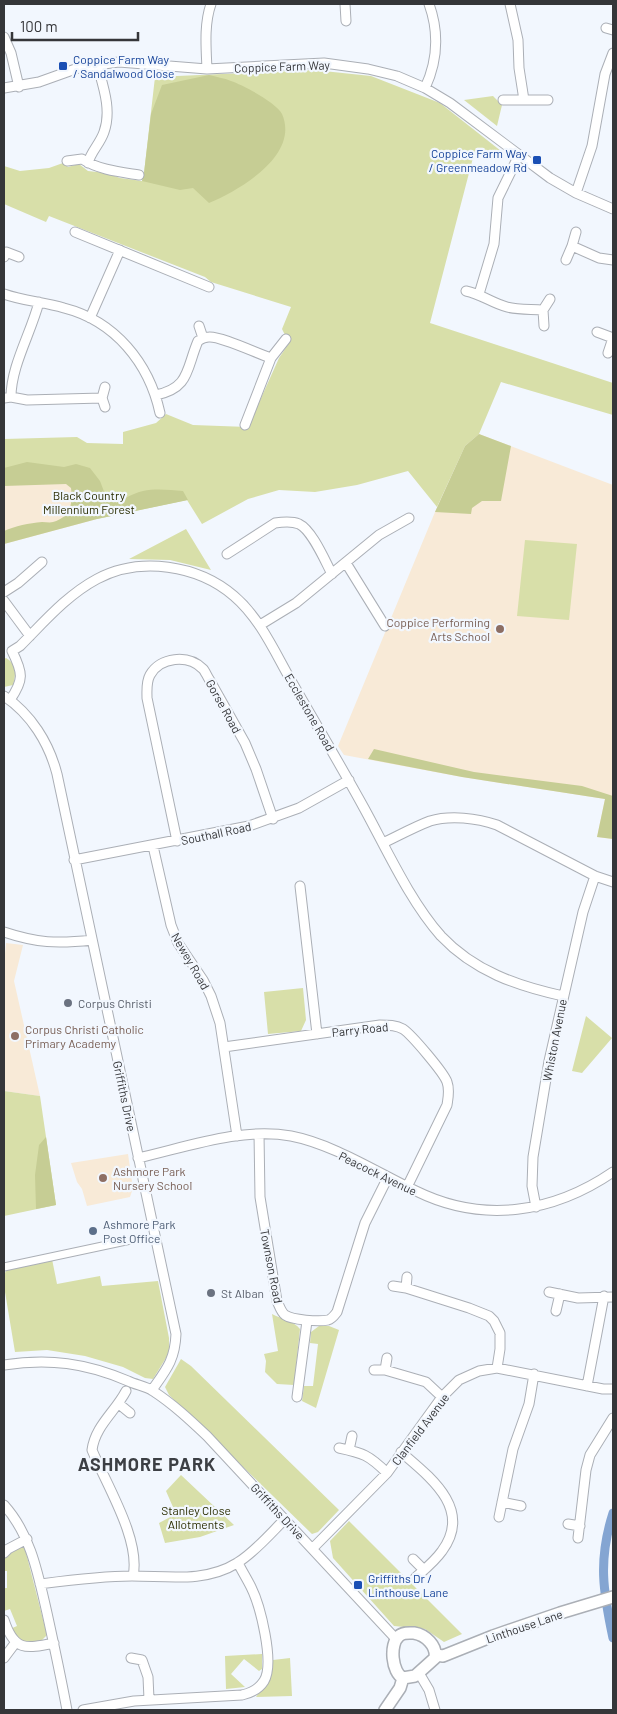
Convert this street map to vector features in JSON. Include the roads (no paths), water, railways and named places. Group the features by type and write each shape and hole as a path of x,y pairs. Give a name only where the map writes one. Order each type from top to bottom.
{"street":[{"path":"207,69 206,42 208,13 211,4"},
{"path":"345,4 346,20"},
{"path":"425,88 431,75 436,51 435,26 429,4"},
{"path":"510,4 518,40 519,68 524,100"},
{"path":"4,37 11,53 19,86"},
{"path":"576,193 609,88 605,74 613,53"},
{"name":"Coppice Farm Way","path":"4,88 39,82 72,70 98,64 133,62 207,69 324,63 368,69 397,76 425,88 450,103 550,178 576,193 613,209"},
{"path":"88,163 90,154 104,134 107,123 106,98 98,64"},
{"path":"503,100 548,100"},
{"path":"479,294 494,244 498,198 519,155"},
{"path":"67,161 82,159 109,170 139,175"},
{"path":"75,232 209,287"},
{"path":"566,260 576,232"},
{"path":"572,246 598,258 613,260"},
{"path":"90,318 120,250"},
{"path":"4,257 6,252 19,258"},
{"path":"466,291 479,294 508,308 542,310"},
{"path":"4,294 66,308 90,318 119,339 133,352 149,379 156,395 160,413"},
{"path":"544,326 542,310 550,299"},
{"path":"40,302 7,398 103,402 104,387"},
{"path":"199,326 203,338"},
{"path":"596,332 613,338 608,353"},
{"path":"156,395 167,393 177,388 182,382 198,341 203,338 220,338 272,358"},
{"path":"245,425 272,358 286,339"},
{"path":"260,625 296,603 379,535 409,518"},
{"path":"227,554 275,523 299,524 306,529 332,574"},
{"path":"4,592 18,583 42,562"},
{"path":"346,562 385,626"},
{"name":"Ecclestone Road","path":"7,698 16,691 22,677 19,665 8,654 20,646 65,602 95,580 124,570 157,566 190,572 214,581 235,597 260,625 425,916 458,952 472,963 510,982 563,996"},
{"path":"4,601 30,636"},
{"name":"Gorse Road","path":"177,841 147,698 149,676 156,667 176,659 195,664 203,669 209,678 245,743 273,819"},
{"name":"Griffiths Drive","path":"7,698 35,726 51,755 57,774 176,1334 174,1354 152,1390"},
{"name":"Southall Road","path":"74,860 249,826 273,819 299,808 349,780"},
{"path":"383,843 418,826 442,819 486,821 595,876 613,882"},
{"name":"Newey Road","path":"153,846 171,925 178,943 203,980 211,996 220,1023 236,1136"},
{"name":"Whiston Avenue","path":"536,1207 532,1186 533,1157 549,1061 583,912 595,876"},
{"path":"300,886 317,1034"},
{"path":"4,932 27,940 44,942 64,943 92,940"},
{"name":"Parry Road","path":"224,1047 389,1025 402,1028 415,1039 447,1082 449,1095 447,1106 407,1187"},
{"name":"Peacock Avenue","path":"138,1158 236,1136 260,1134 290,1136 306,1140 351,1158 434,1199 470,1208 499,1211 536,1207 559,1200 583,1191 613,1172"},
{"name":"Townson Road","path":"260,1134 260,1196 278,1301 281,1311 286,1316 307,1320 326,1320 331,1319 337,1312 365,1223 388,1177"},
{"path":"4,1267 140,1238"},
{"path":"406,1288 407,1277"},
{"path":"392,1286 406,1288 489,1316 500,1333 497,1368"},
{"path":"549,1292 578,1298 609,1296 587,1386"},
{"path":"556,1311 560,1294"},
{"path":"297,1397 307,1320"},
{"path":"385,1370 387,1358"},
{"name":"Griffiths Drive","path":"4,1365 34,1361 62,1362 92,1368 152,1390 207,1436 396,1639"},
{"name":"Clanfield Avenue","path":"313,1548 387,1472 442,1397 460,1380 479,1371 497,1368 603,1389 613,1389"},
{"path":"374,1370 385,1370 426,1382 442,1397"},
{"path":"499,1517 513,1449 529,1404 534,1374"},
{"path":"126,1391 119,1404 99,1429 94,1439 92,1450 120,1514 134,1552 135,1567 133,1576"},
{"path":"119,1404 130,1413"},
{"path":"578,1538 586,1470 590,1455 613,1418"},
{"path":"349,1450 352,1436"},
{"path":"339,1448 362,1453 374,1460 387,1472"},
{"path":"401,1452 430,1476 444,1492 452,1513 452,1527 443,1550 415,1578"},
{"path":"502,1502 521,1506"},
{"path":"4,1505 11,1512 27,1540 54,1643 67,1710"},
{"path":"40,1584 77,1579 133,1576 193,1578 225,1569 238,1563 286,1519"},
{"path":"568,1524 580,1526"},
{"path":"4,1553 8,1548 27,1540"},
{"path":"413,1559 424,1570"},
{"path":"83,1710 149,1700 242,1695 251,1693 258,1688 265,1680 269,1660 260,1612 252,1587 238,1563"},
{"name":"Linthouse Lane","path":"436,1655 443,1656 493,1636 613,1597"},
{"path":"4,1620 12,1640 24,1646 32,1647 54,1643"},
{"path":"414,1632 421,1634 432,1645 436,1655 435,1658 418,1673 409,1678 403,1678 397,1673 392,1652 396,1639 402,1634 414,1632"},
{"path":"4,1658 16,1642"},
{"path":"131,1658 142,1660 148,1677 149,1700"},
{"path":"418,1673 429,1690 434,1710"},
{"path":"385,1710 400,1688 403,1678"}],"waterway":[{"path":"613,1513 608,1530 604,1561 605,1590 613,1638"}],"place":[{"name":"Coppice Farm Way / Sandalwood Close","path":"63,66"},
{"name":"Coppice Farm Way / Greenmeadow Rd","path":"537,160"},
{"name":"Coppice Performing Arts School","path":"500,629"},
{"name":"Corpus Christi","path":"68,1003"},
{"name":"Corpus Christi Catholic Primary Academy","path":"15,1036"},
{"name":"Ashmore Park Nursery School","path":"103,1178"},
{"name":"Ashmore Park Post Office","path":"93,1231"},
{"name":"St Alban","path":"211,1293"},
{"name":"Griffiths Dr / Linthouse Lane","path":"358,1585"}],"district":[{"name":"ASHMORE PARK","path":"147,1464"}],"park label":[{"name":"Black Country Millennium Forest","path":"89,502"},
{"name":"Stanley Close Allotments","path":"196,1517"}]}
